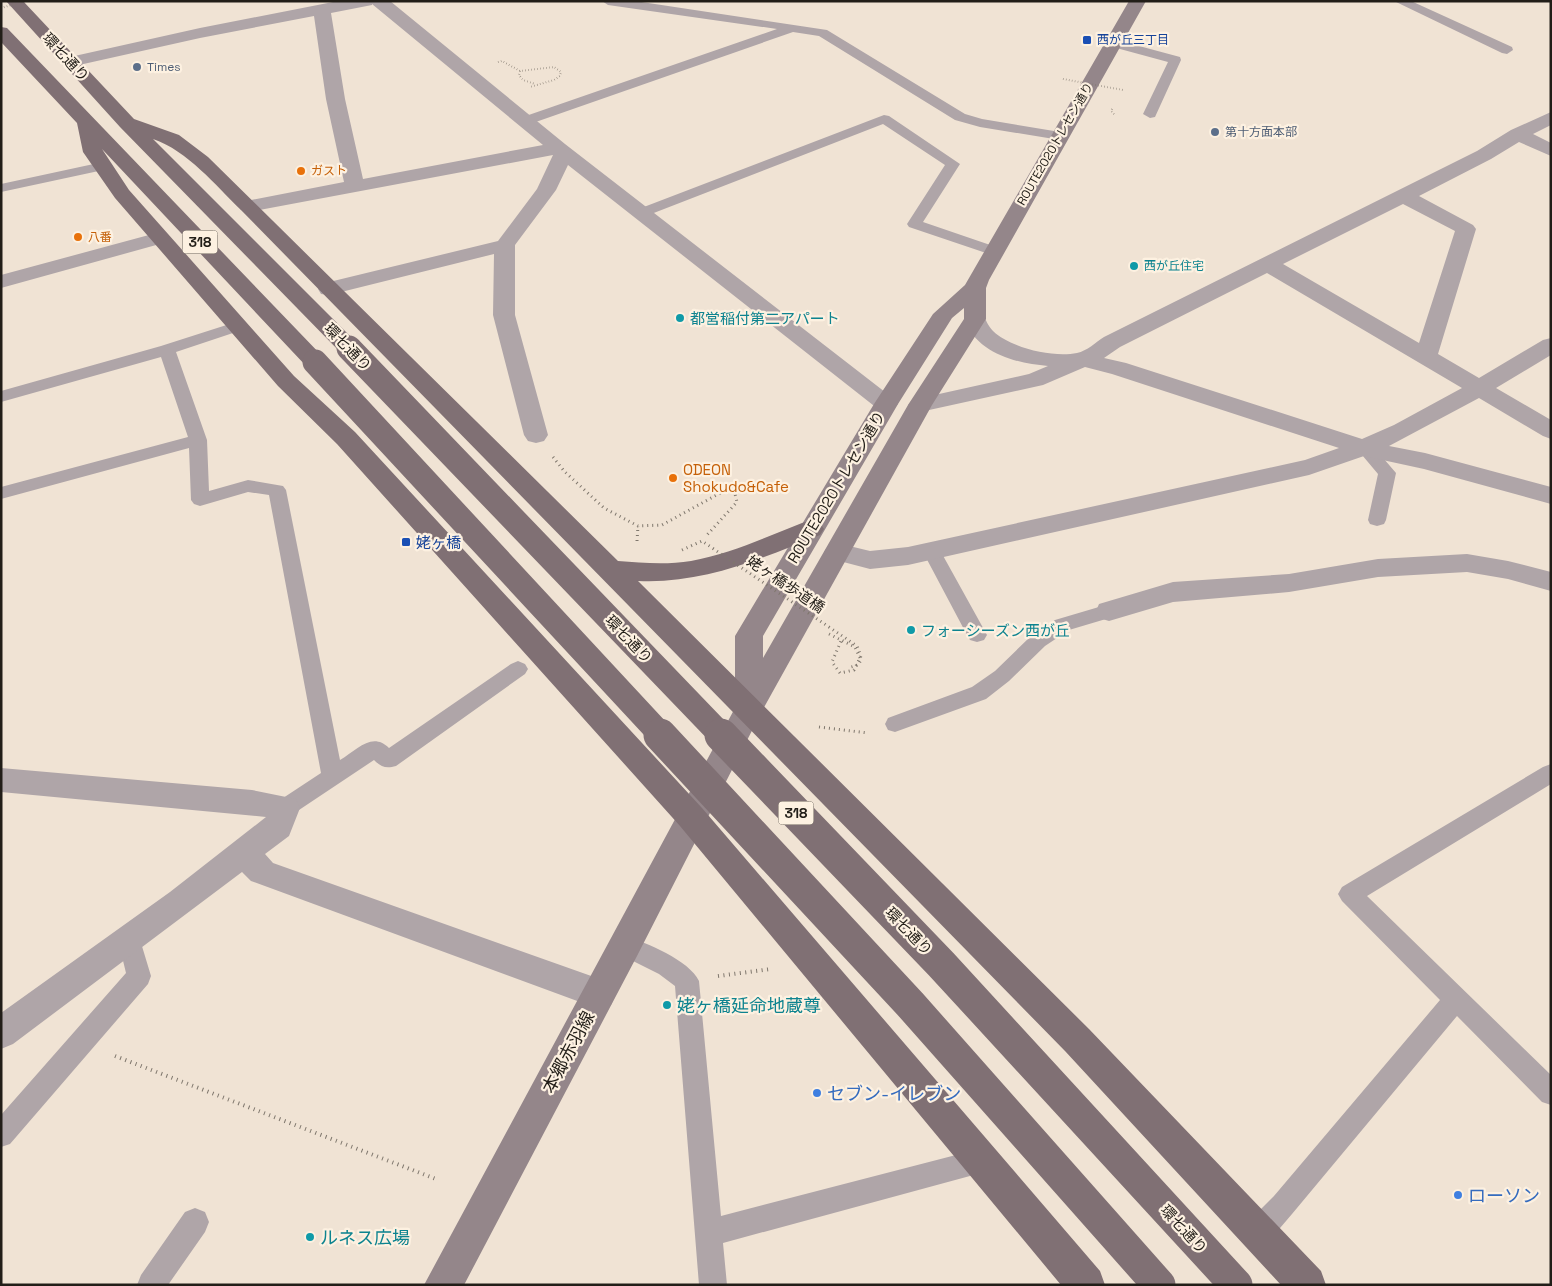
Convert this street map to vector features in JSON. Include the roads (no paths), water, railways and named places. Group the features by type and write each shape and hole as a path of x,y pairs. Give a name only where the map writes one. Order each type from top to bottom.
{"main road":[{"name":"環七通り","path":"14,1 127,122 349,348 941,964 1236,1285"},
{"name":"ROUTE2020トレセン通り","path":"749,708 749,636 886,404 944,314 974,288 1138,1"},
{"name":"環七通り","path":"1,32 315,362 910,1004 1159,1285"},
{"path":"86,121 94,152 122,194 286,380 346,438 691,817 1086,1285"},
{"path":"127,122 172,139 201,161 248,206 1077,1040 1308,1285"},
{"name":"ROUTE2020トレセン通り","path":"691,817 749,708 920,405 974,320 974,288"},
{"path":"611,570 641,573 691,570 766,547 811,529"},
{"name":"本郷赤羽線","path":"443,1285 625,946 691,817"}],"street":[{"path":"70,62 200,33 366,1"},
{"path":"379,1 641,214 886,404"},
{"path":"322,10 331,78 344,146 355,186"},
{"path":"920,405 1035,380 1083,360 1112,342 1269,265 1484,155 1518,134 1551,118"},
{"path":"1518,134 1551,150"},
{"path":"248,206 561,150"},
{"path":"536,436 504,315 505,245 546,190 561,150"},
{"path":"1404,196 1466,228 1426,357"},
{"path":"1,282 160,238"},
{"path":"330,289 505,245"},
{"path":"1269,265 1551,431"},
{"path":"974,320 982,333 994,344 1008,350 1032,357 1083,360 1118,368 1366,449 1426,461 1551,496"},
{"path":"837,552 870,560 932,552 1309,467 1366,449 1478,389 1551,345"},
{"path":"1366,449 1406,472 1551,512"},
{"path":"1109,611 1173,592 1289,583 1378,568 1467,563 1508,570 1551,582"},
{"path":"1,780 252,802 285,808 278,827 130,940 1,1033"},
{"path":"244,853 262,872 599,994"}],"lane":[{"path":"608,1 823,33 960,117 980,123 1060,136"},
{"path":"1400,1 1507,50"},
{"path":"525,121 792,28"},
{"path":"1113,43 1175,60 1150,114"},
{"path":"641,214 884,119 953,164 914,224 994,251"},
{"path":"1,188 103,166"},
{"path":"1,397 167,350 239,326"},
{"path":"167,350 198,440 200,500 248,486 277,490 332,777"},
{"path":"1,493 198,440"},
{"path":"1366,449 1387,473 1377,520"},
{"path":"932,552 978,634"},
{"path":"895,724 979,693 1002,676 1038,641 1062,625 1109,611"},
{"path":"285,808 376,748 388,760 518,669"},
{"path":"1549,1087 1456,999 1350,894 1551,773"},
{"path":"1,1135 139,976 130,940"},
{"path":"625,946 668,966 687,981 713,1285"},
{"path":"1258,1232 1284,1205 1456,999"},
{"path":"708,1233 982,1161"},
{"path":"151,1285 196,1222"}],"place":[{"name":"西が丘三丁目","path":"1087,40"},
{"name":"Times","path":"137,67"},
{"name":"第十方面本部","path":"1215,132"},
{"name":"ガスト","path":"301,171"},
{"name":"八番","path":"78,237"},
{"name":"西が丘住宅","path":"1134,266"},
{"name":"都営稲付第二アパート","path":"680,318"},
{"name":"ODEON Shokudo&Cafe","path":"673,478"},
{"name":"姥ヶ橋","path":"406,542"},
{"name":"フォーシーズン西が丘","path":"911,630"},
{"name":"姥ヶ橋延命地蔵尊","path":"667,1005"},
{"name":"セブン-イレブン","path":"817,1093"},
{"name":"ローソン","path":"1458,1195"},
{"name":"ルネス広場","path":"310,1237"}]}
